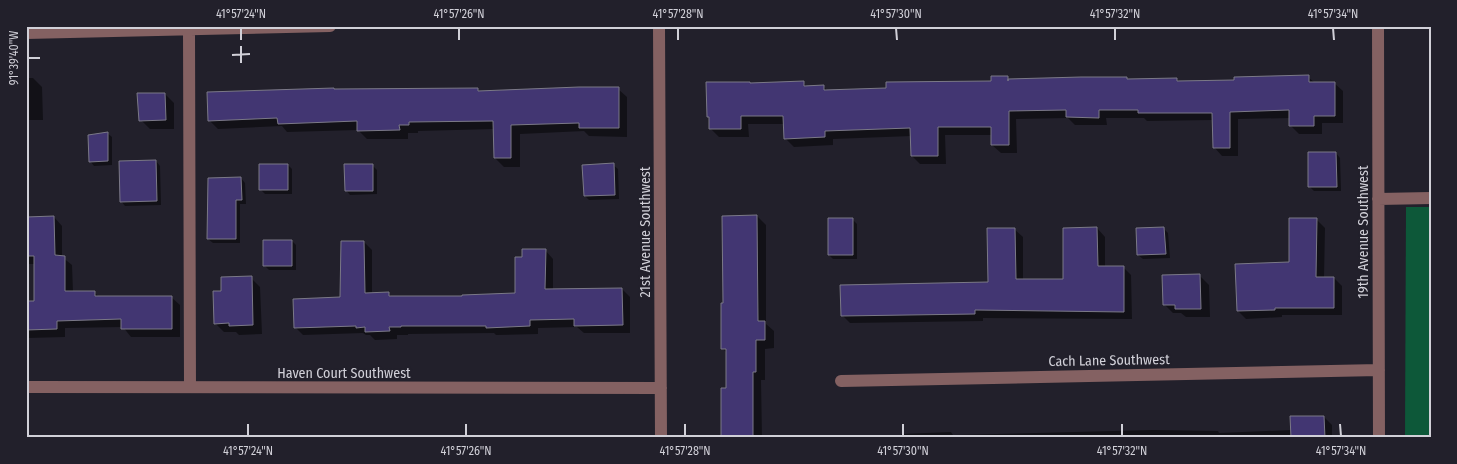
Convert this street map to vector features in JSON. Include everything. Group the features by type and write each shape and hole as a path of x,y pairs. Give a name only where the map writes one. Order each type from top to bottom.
{"street":[{"path":"26,33 330,26"},
{"name":"21st Avenue Southwest","path":"659,26 661,438"},
{"name":"19th Avenue Southwest","path":"1378,26 1379,438"},
{"path":"189,29 190,387"},
{"path":"1378,199 1431,198"},
{"name":"Cach Lane Southwest","path":"841,381 1379,370"},
{"name":"Haven Court Southwest","path":"26,387 661,388"}],"green space":[{"path":"1406,207 1431,207 1431,438 1405,438"}],"building":[{"path":"1309,75 1309,82 1335,82 1335,116 1314,116 1314,126 1289,126 1289,110 1230,112 1230,148 1213,148 1212,113 1138,113 1138,110 1099,110 1099,118 1066,117 1066,110 1009,111 1009,145 991,145 991,127 938,127 938,156 911,156 910,128 825,131 825,137 784,139 783,116 741,116 741,129 709,129 709,117 707,117 706,82 804,81 804,86 824,85 824,90 886,88 886,82 991,81 991,76 1008,76 1008,79 1127,77 1127,79 1177,78 1177,81 1234,80 1234,77"},
{"path":"619,87 619,128 579,128 579,123 511,125 511,158 494,158 493,121 409,122 409,125 399,125 400,130 357,131 357,121 278,124 277,118 208,121 207,92 334,88 478,88 478,91"},
{"path":"137,93 165,93 166,120 139,121"},
{"path":"108,132 108,161 89,162 88,135"},
{"path":"1308,152 1336,152 1337,187 1308,187"},
{"path":"156,160 157,201 120,202 119,161"},
{"path":"614,163 615,195 584,196 582,165"},
{"path":"259,164 288,164 288,190 259,190"},
{"path":"344,164 373,164 373,191 345,191"},
{"path":"241,177 242,200 236,200 236,239 207,239 208,178"},
{"path":"757,215 758,321 765,321 765,340 756,340 756,372 753,372 753,438 721,438 721,388 726,388 726,349 721,349 721,303 723,303 722,216"},
{"path":"54,216 55,255 65,256 65,291 95,291 95,296 172,296 172,329 121,329 121,319 57,321 57,329 26,330 26,301 34,301 34,256 26,256 26,217"},
{"path":"828,218 853,218 853,255 828,255"},
{"path":"1289,218 1317,218 1316,277 1334,277 1334,308 1275,308 1275,310 1237,311 1235,264 1289,262"},
{"path":"1097,227 1098,266 1124,266 1124,312 975,310 975,314 841,316 840,285 988,282 987,228 1015,228 1016,279 1063,279 1063,228"},
{"path":"1164,227 1166,254 1137,255 1136,228"},
{"path":"263,240 292,240 292,266 263,266"},
{"path":"341,241 364,241 365,293 389,292 389,296 462,296 515,293 515,257 522,257 522,249 546,249 545,289 622,288 623,325 574,326 574,319 530,320 530,326 486,328 486,326 401,326 389,327 390,331 365,332 365,327 356,328 356,326 294,328 293,299 340,297"},
{"path":"1200,274 1201,309 1175,309 1175,305 1163,305 1162,275"},
{"path":"252,276 253,325 229,326 229,323 214,324 213,291 221,291 221,277"},
{"path":"1290,416 1324,416 1325,438 1291,438"}]}
